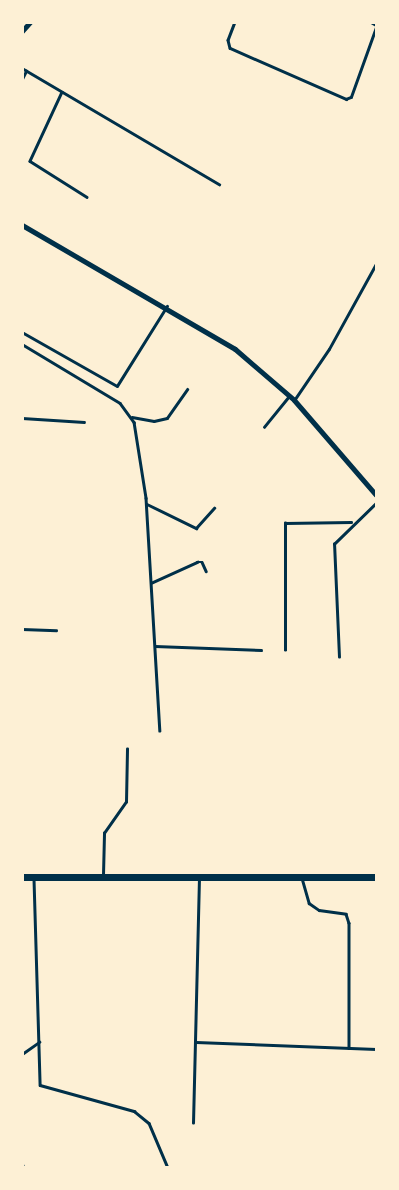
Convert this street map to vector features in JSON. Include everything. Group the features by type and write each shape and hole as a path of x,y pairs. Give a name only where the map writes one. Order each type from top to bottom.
{"main road":[{"path":"22,877 376,877"}],"street":[{"path":"23,28 30,22"},
{"path":"22,225 167,306 235,349 294,400 376,495"}],"lane":[{"path":"235,22 228,40 230,48 346,99 351,98 376,26 371,22"},
{"path":"22,68 219,184"},
{"path":"22,79 26,71"},
{"path":"62,92 30,162 87,197"},
{"path":"294,400 329,349 376,264"},
{"path":"22,332 118,386 167,306"},
{"path":"22,344 120,402 132,417 147,504 160,731"},
{"path":"132,417 154,421 167,418 187,389"},
{"path":"264,427 289,396"},
{"path":"22,418 84,422"},
{"path":"339,657 334,544 351,522 376,503"},
{"path":"147,504 196,528 214,508"},
{"path":"284,650 284,523 351,522"},
{"path":"151,582 197,562 202,562 206,571"},
{"path":"22,630 56,630"},
{"path":"155,646 261,650"},
{"path":"103,876 104,833 126,802 127,749"},
{"path":"301,876 309,903 319,910 346,914 349,923 349,1048"},
{"path":"34,877 40,1085 134,1111 149,1123 168,1168"},
{"path":"193,1123 199,878"},
{"path":"22,1054 38,1042"},
{"path":"196,1042 376,1049"},
{"path":"22,1163 24,1168"}]}
